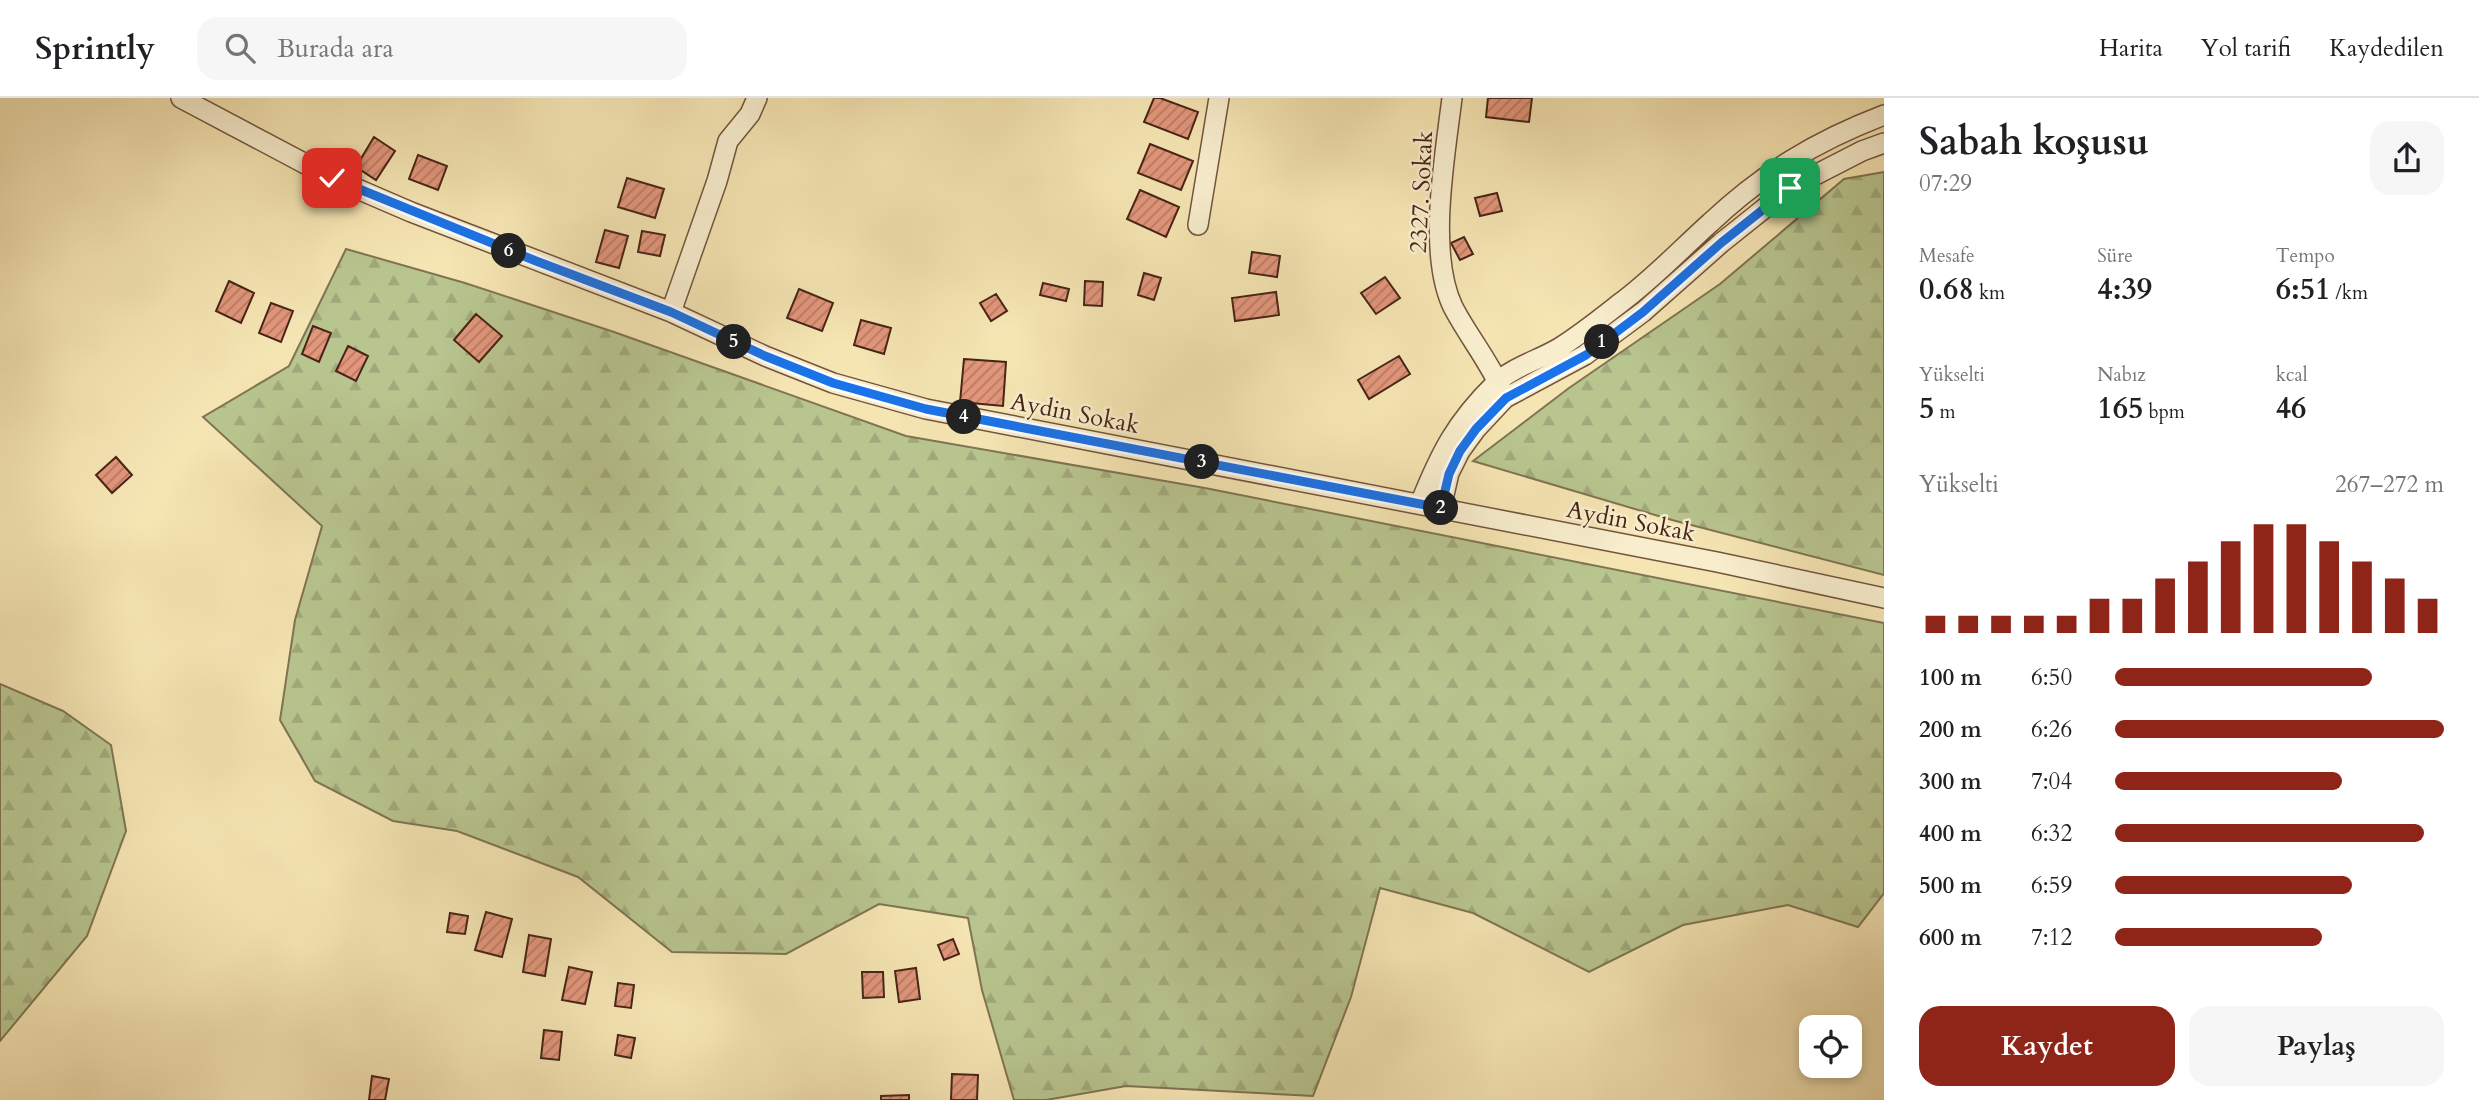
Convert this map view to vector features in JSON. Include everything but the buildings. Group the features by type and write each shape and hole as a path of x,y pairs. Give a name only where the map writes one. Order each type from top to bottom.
{"street":[{"name":"Aydin Sokak","path":"181,98 343,183 671,312 765,356 833,383 926,409 1717,562 1884,598"},
{"path":"671,312 717,181 728,141 750,114 757,98"},
{"path":"1198,225 1219,98"},
{"name":"2327. Sokak","path":"1452,98 1442,183 1441,261 1452,305 1502,389"},
{"path":"1420,504 1437,461 1452,434 1471,409 1632,295 1748,189 1805,150 1849,128 1884,115"},
{"path":"1441,508 1449,474 1460,451 1502,389 1586,355 1634,319 1721,243 1790,188 1862,151 1884,143"}],"green space":[{"path":"1884,172 1884,575 1672,520 1473,461 1569,388 1720,284 1844,179"},
{"path":"346,249 465,283 614,332 906,436 1205,488 1884,623 1884,893 1858,927 1788,905 1683,925 1589,972 1473,913 1380,888 1351,997 1313,1096 1126,1086 1046,1100 1014,1100 982,990 968,918 879,904 786,954 672,952 578,877 457,831 393,821 315,781 280,720 295,620 322,526 203,417 289,366"},
{"path":"0,684 63,711 111,745 126,831 87,936 0,1041"}],"route":[{"path":"332,178 411,212 671,312 765,356 833,383 926,409 1441,508 1449,474 1460,451 1476,429 1506,398 1586,355 1643,312 1721,243 1790,188"}]}
